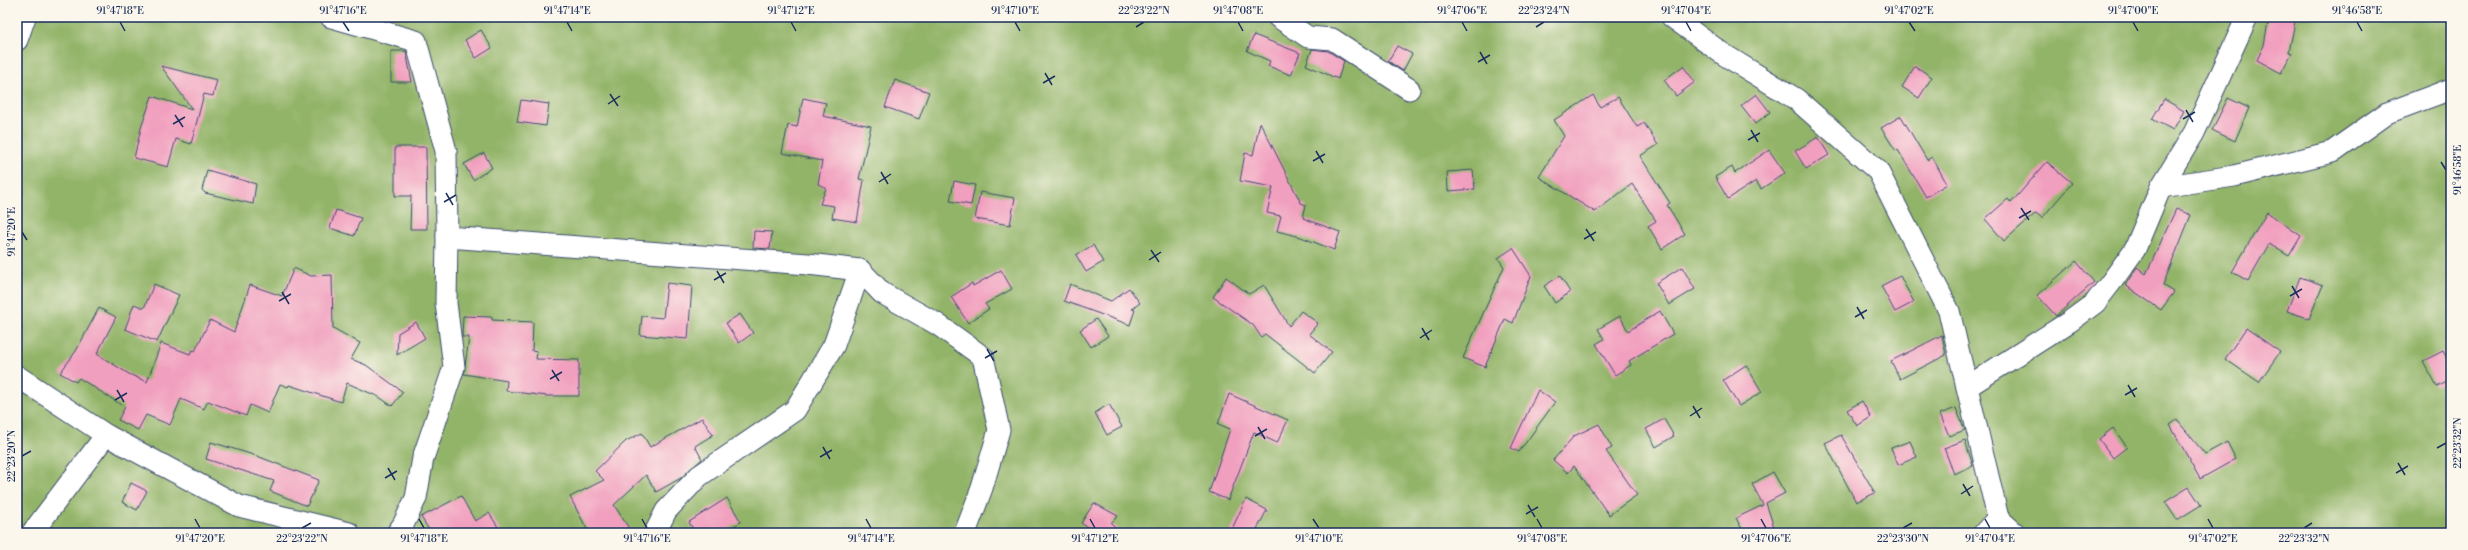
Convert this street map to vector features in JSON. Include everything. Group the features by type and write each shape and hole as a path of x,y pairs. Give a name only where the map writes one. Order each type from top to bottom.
{"street":[{"path":"17,40 25,17"},
{"path":"331,17 416,40 446,151 446,303 454,367 423,458 416,498 403,525 397,533"},
{"path":"1278,17 1308,37 1332,38 1409,89"},
{"path":"1672,17 1723,54 1796,99 1878,171 1949,311 1998,518 2015,533"},
{"path":"1967,387 2036,344 2095,303 2135,249 2161,187 2194,133 2247,17"},
{"path":"2161,187 2234,176 2332,152 2387,113 2451,89"},
{"path":"447,237 808,264 860,270 882,293 937,324 983,357 999,430 982,488 965,533"},
{"path":"655,533 666,511 699,476 795,410 834,345 860,270"},
{"path":"17,376 106,435 239,506 350,533"},
{"path":"32,533 106,435"},
{"path":"1984,533 1998,518"}],"green space":[{"path":"17,17 2451,17 2451,533 17,533"}],"building":[{"path":"2269,17 2296,17 2289,52 2292,53 2281,73 2257,60 2264,45"},
{"path":"481,30 492,48 476,58 465,40"},
{"path":"1254,35 1300,53 1291,75 1268,66 1270,61 1247,51"},
{"path":"1397,46 1412,54 1403,71 1388,61"},
{"path":"1312,49 1328,51 1344,61 1338,79 1306,65"},
{"path":"391,51 406,51 412,82 391,82"},
{"path":"161,66 217,80 213,96 204,94 191,144 176,139 168,167 134,158 141,128 152,96 192,109"},
{"path":"1683,66 1695,82 1676,96 1664,80"},
{"path":"1915,66 1932,77 1919,98 1902,87"},
{"path":"895,80 929,92 919,119 885,107"},
{"path":"1756,94 1770,112 1755,124 1741,106"},
{"path":"1593,95 1600,107 1618,97 1637,127 1644,123 1658,145 1640,156 1670,203 1667,205 1685,234 1662,249 1648,226 1656,221 1632,184 1595,212 1539,177 1564,136 1554,120"},
{"path":"803,98 826,103 823,116 871,126 859,179 864,180 857,222 832,218 834,206 820,204 826,188 818,184 822,161 782,153 788,125 797,127"},
{"path":"2228,98 2249,108 2235,141 2212,130"},
{"path":"2164,99 2184,111 2173,130 2152,119"},
{"path":"521,100 549,104 546,126 517,122"},
{"path":"1901,116 1927,160 1932,157 1947,184 1926,197 1898,150 1896,151 1881,128"},
{"path":"1260,122 1301,203 1306,205 1303,218 1340,232 1334,250 1301,237 1277,231 1281,216 1267,213 1273,187 1240,181 1245,153 1253,155"},
{"path":"1818,137 1829,155 1806,169 1795,151"},
{"path":"395,147 426,147 427,229 410,229 411,196 395,196"},
{"path":"1769,150 1785,173 1761,189 1756,181 1728,199 1715,177 1732,167 1735,173"},
{"path":"484,153 492,168 473,180 464,164"},
{"path":"2047,162 2072,183 2042,218 2036,213 2004,241 1985,219 2008,199 2011,203"},
{"path":"207,170 256,184 253,204 205,193 202,190"},
{"path":"1473,170 1475,189 1448,191 1447,172"},
{"path":"954,181 975,185 971,205 950,201"},
{"path":"980,192 1015,198 1010,225 975,219"},
{"path":"2176,209 2191,215 2163,285 2174,292 2161,310 2125,285 2137,267 2146,274"},
{"path":"336,210 361,218 354,236 330,228"},
{"path":"2267,212 2301,236 2289,256 2269,244 2248,281 2232,272"},
{"path":"754,231 772,232 770,249 753,248"},
{"path":"1093,245 1103,262 1086,272 1076,255"},
{"path":"1513,248 1531,276 1513,323 1505,319 1485,367 1463,358 1504,267 1498,258"},
{"path":"2076,261 2094,282 2056,316 2037,295"},
{"path":"1682,267 1695,289 1669,305 1656,283"},
{"path":"294,268 311,276 332,275 333,328 360,343 351,359 366,365 403,392 392,406 379,397 347,383 341,402 289,385 288,387 280,384 268,413 250,405 246,416 208,401 204,409 181,399 170,425 146,415 138,430 118,420 125,407 79,378 76,382 60,373 76,351 99,308 116,317 97,354 129,374 147,382 161,343 190,354 192,350 195,351 210,320 234,332 250,285 282,296"},
{"path":"1001,270 1012,289 985,304 989,309 968,323 951,297 972,283 973,286"},
{"path":"1560,276 1570,292 1555,303 1544,286"},
{"path":"1900,276 1914,302 1895,312 1881,286"},
{"path":"1226,277 1249,294 1264,285 1289,326 1301,311 1318,323 1309,334 1332,352 1315,373 1265,334 1261,337 1253,325 1213,297"},
{"path":"2300,277 2323,285 2309,319 2287,311"},
{"path":"667,283 692,286 688,339 640,335 642,316 663,318"},
{"path":"154,284 179,295 157,342 125,329 134,304 144,308"},
{"path":"1070,284 1111,301 1129,288 1140,303 1132,309 1135,310 1130,325 1064,301"},
{"path":"1660,311 1673,334 1629,361 1631,365 1615,375 1596,344 1604,339 1598,329 1620,316 1628,331"},
{"path":"740,314 753,333 739,343 726,323"},
{"path":"463,316 492,317 492,320 533,322 532,351 537,352 536,359 579,360 579,396 547,396 506,391 507,381 464,374 469,337 462,337"},
{"path":"1096,319 1108,336 1091,347 1080,330"},
{"path":"416,322 425,338 397,355 398,333"},
{"path":"2246,328 2280,352 2259,382 2225,359"},
{"path":"1942,335 1946,355 1900,379 1891,361"},
{"path":"2443,351 2451,366 2451,380 2437,387 2423,361"},
{"path":"1746,365 1762,392 1739,406 1723,380"},
{"path":"1538,390 1555,402 1519,452 1511,448"},
{"path":"1229,394 1288,420 1277,443 1254,432 1228,500 1209,492 1230,429 1218,424"},
{"path":"1862,401 1871,417 1857,426 1847,410"},
{"path":"1109,404 1122,427 1107,435 1095,413"},
{"path":"1956,408 1965,430 1949,436 1940,414"},
{"path":"702,418 713,435 695,446 702,459 681,478 656,492 646,475 614,505 632,533 589,533 570,497 604,480 595,471 626,441 642,433 650,447"},
{"path":"1664,419 1674,436 1656,447 1646,429"},
{"path":"2177,420 2205,454 2227,442 2236,459 2200,479 2170,425"},
{"path":"1599,424 1612,448 1606,451 1637,495 1609,515 1574,466 1568,473 1553,460 1574,436"},
{"path":"2113,428 2127,447 2113,458 2099,439"},
{"path":"1841,435 1875,493 1856,502 1825,443"},
{"path":"1965,440 1973,466 1954,474 1944,448"},
{"path":"1910,441 1917,457 1898,465 1891,448"},
{"path":"211,442 257,456 319,480 307,506 270,491 274,481 206,459"},
{"path":"1773,472 1785,493 1766,503 1776,533 1744,533 1736,518 1763,505 1752,484"},
{"path":"131,483 147,491 137,510 122,502"},
{"path":"2189,487 2201,505 2177,520 2165,502"},
{"path":"461,496 475,521 489,513 502,533 431,533 421,517"},
{"path":"727,498 741,522 722,533 695,533 689,522"},
{"path":"1246,499 1267,510 1255,533 1230,533"},
{"path":"1094,503 1118,516 1111,523 1121,533 1096,533 1081,523"}]}
